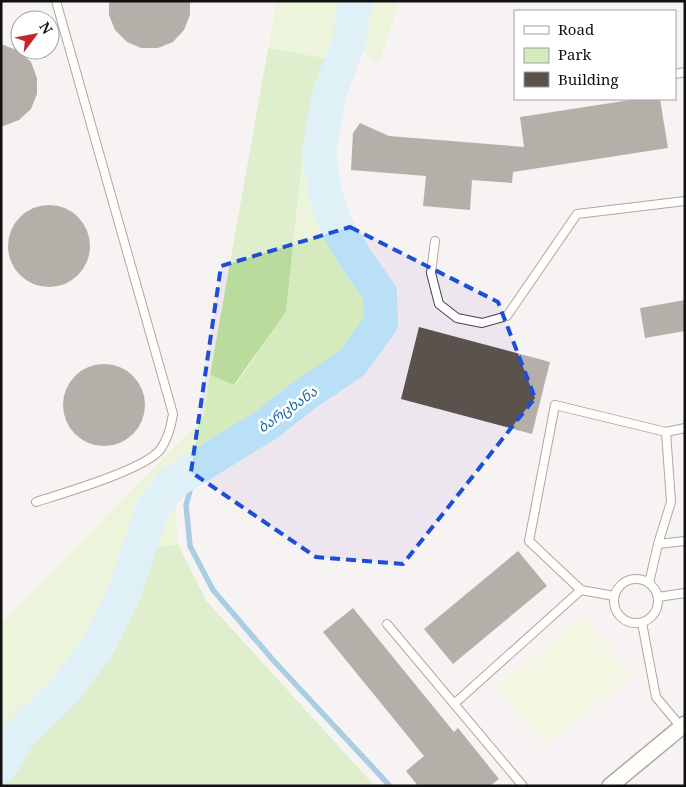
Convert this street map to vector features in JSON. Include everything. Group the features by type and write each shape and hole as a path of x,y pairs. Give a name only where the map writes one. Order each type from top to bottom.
{"street":[{"path":"610,786 683,725"}],"lane":[{"path":"36,502 124,472 159,451 170,433 173,414 56,1"},
{"path":"435,241 431,273 439,304 457,318 482,323 507,316 577,214 685,201"},
{"path":"614,596 581,590 529,541 555,405 666,432 685,428"},
{"path":"649,583 658,544 671,502 666,432"},
{"path":"658,544 685,541"},
{"path":"628,580 643,580 649,583 658,597 655,613 642,623 627,622 621,618 616,612 614,596 617,590 628,580"},
{"path":"454,704 581,590"},
{"path":"658,597 685,593"},
{"path":"642,623 656,697 683,725"},
{"path":"387,624 523,786"}],"highlighted area":[{"path":"350,227 498,302 535,398 403,564 316,557 191,472 221,266"}],"shaded area":[{"path":"1,1 276,1 203,417 1,623"},
{"path":"400,1 685,1 685,786 375,786 206,599 178,544 175,481 266,425 303,396 356,259 337,227 325,194 319,152 329,94 349,42 379,64"}],"green space":[{"path":"276,1 400,1 379,64 349,42 342,61 268,48"},
{"path":"268,48 342,61 329,94 319,152 303,152 286,312 234,385 210,375"},
{"path":"303,151 319,152 325,194 337,227 356,259 380,293 381,323 352,363 303,396 266,425 175,481 178,544 137,551 123,596 98,646 66,689 20,734 1,766 1,623 203,417 210,375 235,385 286,312"},
{"path":"178,544 206,600 374,785 1,786 1,766 20,734 66,689 98,646 123,596 137,551"},
{"path":"583,616 632,676 545,746 496,686"}],"building":[{"path":"109,1 190,1 190,15 184,30 173,42 158,48 141,48 127,42 115,30 109,15"},
{"path":"1,44 10,48 10,60 29,60 31,62 37,78 37,94 31,109 19,120 1,127"},
{"path":"630,100 660,100 668,148 513,172 512,183 472,180 470,210 423,206 426,176 351,170 353,133 360,123 389,136 524,147 520,117"},
{"path":"49,205 65,208 78,217 87,230 90,246 87,262 78,275 65,284 49,287 33,284 20,275 11,262 8,246 11,230 20,217 33,208"},
{"path":"685,300 685,331 645,338 640,308"},
{"path":"419,327 550,362 532,434 401,399"},
{"path":"104,364 120,367 133,376 142,389 145,405 142,421 133,434 120,443 104,446 88,443 75,434 66,421 63,405 66,389 75,376 88,367"},
{"path":"518,551 547,586 453,664 424,629"},
{"path":"353,608 454,732 458,728 499,779 490,786 418,786 406,771 424,756 323,632"}],"waterway":[{"name":"ბარცხანა","path":"1,766 20,734 66,689 98,646 123,596 153,507 175,481 266,425 303,396 352,363 381,323 380,293 356,259 337,227 325,194 319,152 329,94 349,42 355,1"},
{"path":"217,457 194,476 186,505 190,546 213,590 273,660 390,786"}]}
